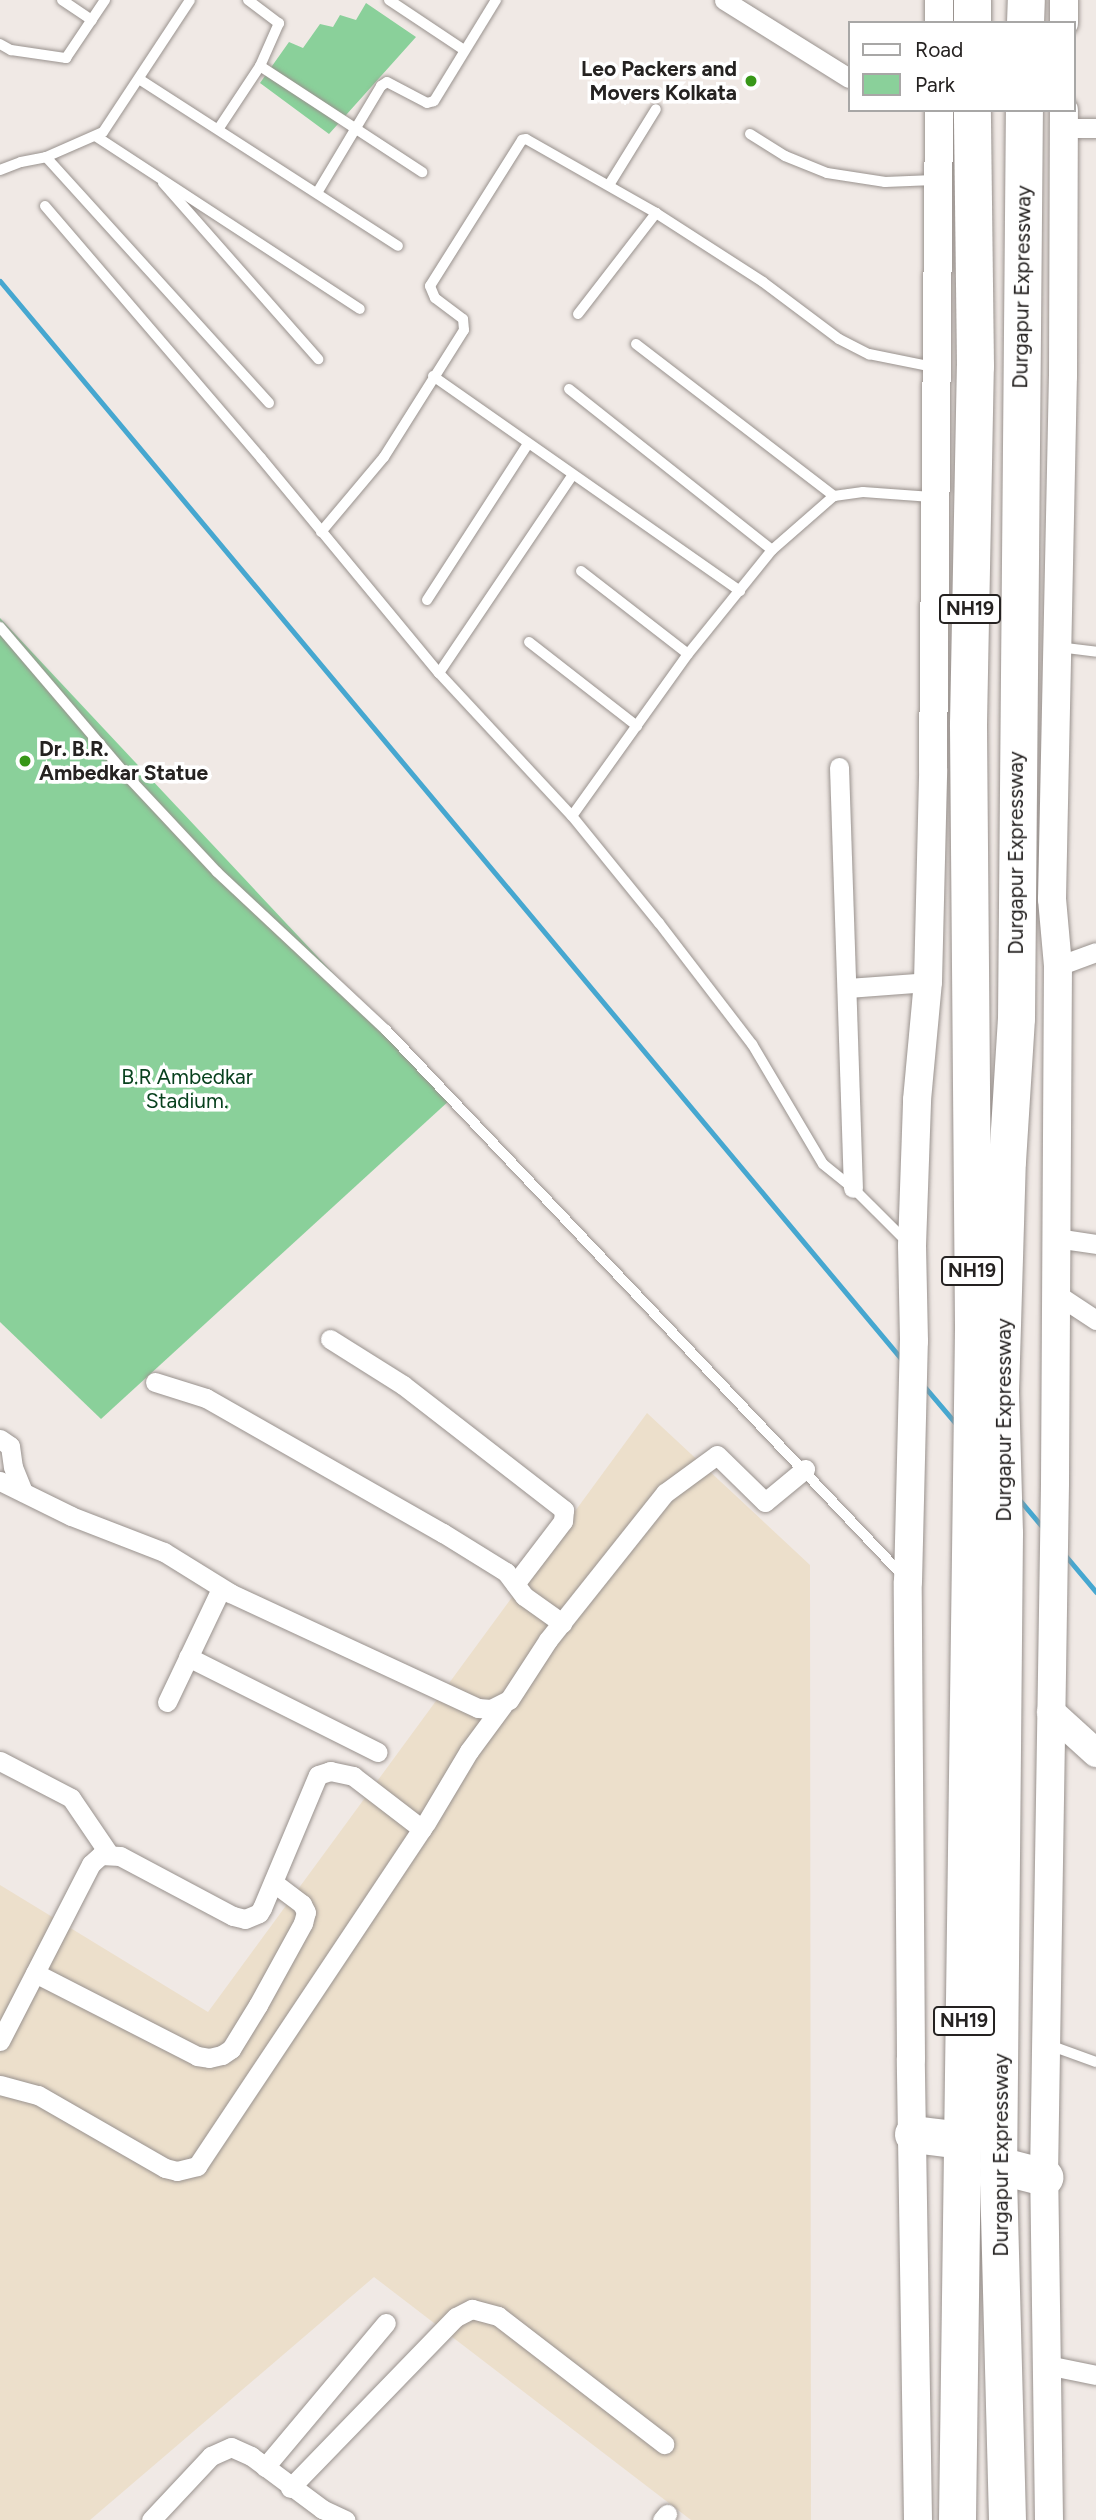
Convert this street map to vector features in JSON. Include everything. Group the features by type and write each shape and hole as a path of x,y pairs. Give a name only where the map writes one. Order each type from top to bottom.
{"highway":[{"path":"972,0 972,21"},
{"path":"1026,0 1026,21"},
{"name":"Durgapur Expressway","path":"972,112 975,366 968,724 987,1442 998,2165 1007,2520"},
{"name":"Durgapur Expressway","path":"987,1442 1000,1392 1007,1161 1016,1018 1024,112"},
{"name":"Durgapur Expressway","path":"957,2520 961,2140 988,1528"},
{"path":"913,2134 961,2140"},
{"path":"998,2165 1044,2177"}],"street":[{"path":"724,0 848,77"},
{"path":"939,0 939,21"},
{"path":"1064,0 1064,21"},
{"path":"918,2520 908,1582 914,1341 912,1246 917,1100 928,982 939,112"},
{"path":"1049,2520 1044,2177 1055,1483 1058,966 1052,899 1064,119 1096,128"},
{"path":"839,767 853,1188"},
{"path":"1058,966 1096,953"},
{"path":"847,988 928,982"},
{"path":"1056,1238 1096,1244"},
{"path":"1055,1293 1096,1320"},
{"path":"330,1339 403,1385 564,1510 563,1521 515,1584"},
{"path":"155,1382 206,1398 283,1439 491,1562 534,1604 562,1623"},
{"path":"0,1439 10,1446 23,1492"},
{"path":"0,2085 38,2095 165,2168 177,2172 197,2166 422,1829 469,1751 562,1623 665,1493 716,1455 765,1502 805,1469"},
{"path":"0,1481 71,1516 164,1552 221,1589 478,1708 491,1709 503,1705"},
{"path":"167,1702 221,1589"},
{"path":"188,1657 378,1752"},
{"path":"1051,1712 1096,1753"},
{"path":"0,1761 71,1798 109,1854"},
{"path":"0,2041 91,1864 101,1856 120,1856 233,1916 245,1919 259,1913 318,1775 330,1771 353,1776 422,1829"},
{"path":"35,1973 197,2056 215,2057 231,2049 303,1923 306,1912 302,1904 273,1882"},
{"path":"290,2488 456,2317 472,2309 498,2316 664,2445"},
{"path":"265,2467 386,2323"},
{"path":"1047,2365 1096,2375"},
{"path":"151,2520 211,2456 222,2449 240,2450 290,2488 322,2509 346,2520"}],"lane":[{"path":"62,0 92,20"},
{"path":"0,44 11,50 66,58 105,0"},
{"path":"0,170 46,157 97,137 111,124 190,0"},
{"path":"219,128 260,66 279,23 248,0"},
{"path":"389,0 464,50"},
{"path":"317,193 355,128 387,82 426,103 434,101 496,0"},
{"path":"260,66 422,172"},
{"path":"139,79 219,128 398,246"},
{"path":"609,184 656,109"},
{"path":"750,134 785,156 827,173 886,182 938,180"},
{"path":"97,137 360,309"},
{"path":"321,532 384,457 466,324 435,298 430,286 522,140 526,139 609,184 656,213 763,282 849,344 869,354 937,368"},
{"path":"46,157 269,403"},
{"path":"155,173 317,359"},
{"path":"45,206 439,673 572,816 752,1044 823,1164 853,1188 912,1246"},
{"path":"578,314 656,213"},
{"path":"636,344 834,496"},
{"path":"433,376 572,476 740,591"},
{"path":"569,389 772,550"},
{"path":"427,600 528,444"},
{"path":"439,673 572,476"},
{"path":"572,816 688,654 772,550 834,496 863,492 936,497"},
{"path":"581,571 688,654"},
{"path":"0,628 130,779 217,872 386,1030 805,1469 908,1582"},
{"path":"529,642 637,726"},
{"path":"1057,647 1096,652"},
{"path":"1045,2044 1096,2062"}],"shaded area":[{"path":"647,1413 810,1565 811,2520 691,2520 374,2277 90,2520 0,2520 0,1885 208,2012"}],"green space":[{"path":"366,3 416,37 329,134 260,83 289,42 303,48 320,24 333,27 340,15 356,20"},
{"name":"B.R Ambedkar Stadium.","path":"0,618 451,1099 101,1419 0,1322"}],"waterway":[{"path":"0,281 903,1361"},
{"path":"923,1385 957,1425"},
{"path":"1017,1497 1045,1530"},
{"path":"1064,1554 1096,1592"}],"place":[{"name":"Leo Packers and Movers Kolkata","path":"751,81"},
{"name":"Dr. B.R. Ambedkar Statue","path":"25,761"}]}
